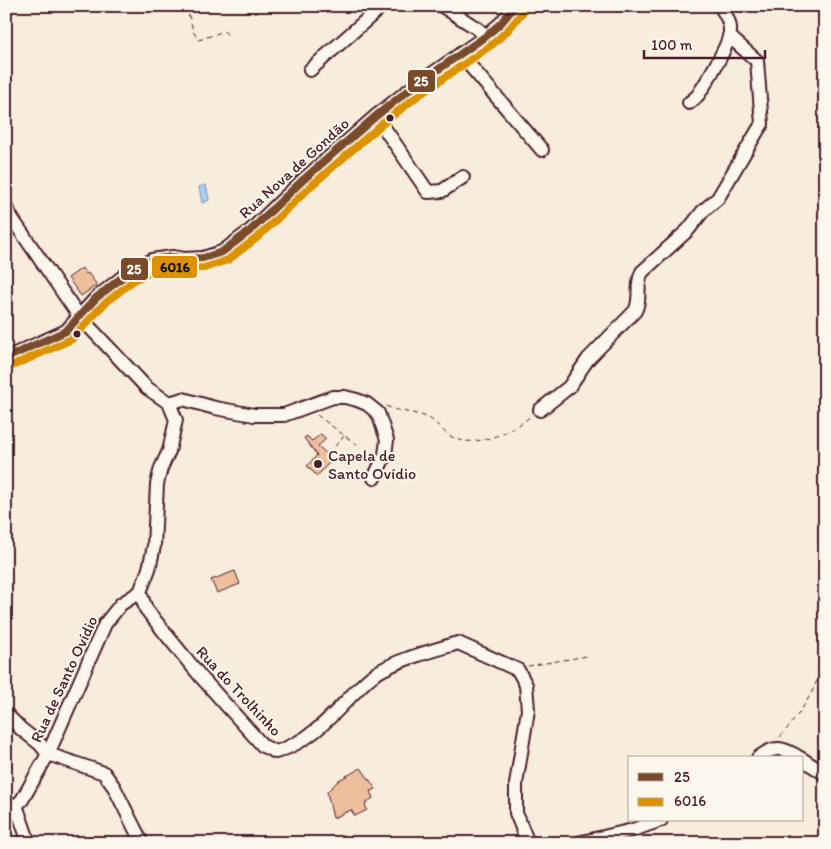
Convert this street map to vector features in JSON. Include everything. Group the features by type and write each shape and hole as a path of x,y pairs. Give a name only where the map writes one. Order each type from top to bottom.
{"street":[{"path":"310,70 382,6"},
{"path":"442,6 486,36"},
{"name":"Rua Nova de Gondão","path":"6,358 66,331 102,293 129,272 152,260 172,257 184,259 203,258 222,252 251,230 302,180 376,116 409,90 486,36 501,23 515,6"},
{"path":"688,103 696,98 702,90 729,36 730,31 726,15 720,6"},
{"path":"540,410 569,387 588,359 635,311 639,303 638,279 642,272 688,230 703,211 718,198 762,124 757,62 729,36"},
{"path":"460,54 542,150"},
{"path":"376,116 428,192 442,191 463,177"},
{"path":"6,207 79,316 147,388 169,403 176,420 157,484 154,546 149,569 140,592"},
{"path":"169,403 183,399 214,408 254,415 284,415 333,397 345,397 367,404 378,412 387,440 385,455 374,478"},
{"name":"Rua do Trolhinho","path":"140,592 146,608 200,677 263,746 276,752 294,747 317,730 374,675 390,666 427,653 458,643 518,670"},
{"name":"Rua de Santo Ovídio","path":"11,809 22,800 48,754 105,624 121,604 140,592"},
{"path":"518,670 526,685 528,710 516,784 516,813 528,843"},
{"path":"6,714 40,744 48,754 104,773 114,787 142,843"},
{"path":"760,756 773,748 780,748 797,756"},
{"path":"804,760 825,774"},
{"path":"11,809 29,843"},
{"path":"578,843 633,830 655,822"}],"path":[{"path":"186,6 194,33 199,40 224,32 228,35"},
{"path":"382,403 399,411 426,416 451,437 462,442 476,443 525,421 540,410"},
{"path":"306,406 361,448"},
{"path":"329,453 344,436"},
{"path":"773,748 796,720 808,700 822,667 825,651"},
{"path":"518,670 533,664 587,656"}],"water":[{"path":"206,185 209,200 202,203 199,187"}],"building":[{"path":"82,268 97,285 81,296 68,278"},
{"path":"321,434 326,439 318,446 330,457 327,460 329,463 317,476 307,466 317,455 304,438 307,436 312,441"},
{"path":"235,571 240,584 217,593 211,580"},
{"path":"361,768 376,789 370,791 373,798 365,804 367,810 355,816 351,810 333,818 327,792 339,780"}],"transit line":[{"name":"25","path":"6,358 66,331 96,298 129,272 152,260 172,257 184,259 203,258 222,252 251,230 303,180 376,116 409,90 486,36 501,23 515,6"},
{"name":"6016","path":"10,367 72,339 103,305 134,280 155,270 172,267 183,269 204,268 228,260 258,237 310,187 382,124 415,98 493,44 523,12"}],"place":[{"name":"Capela de Santo Ovídio","path":"318,464"}]}
